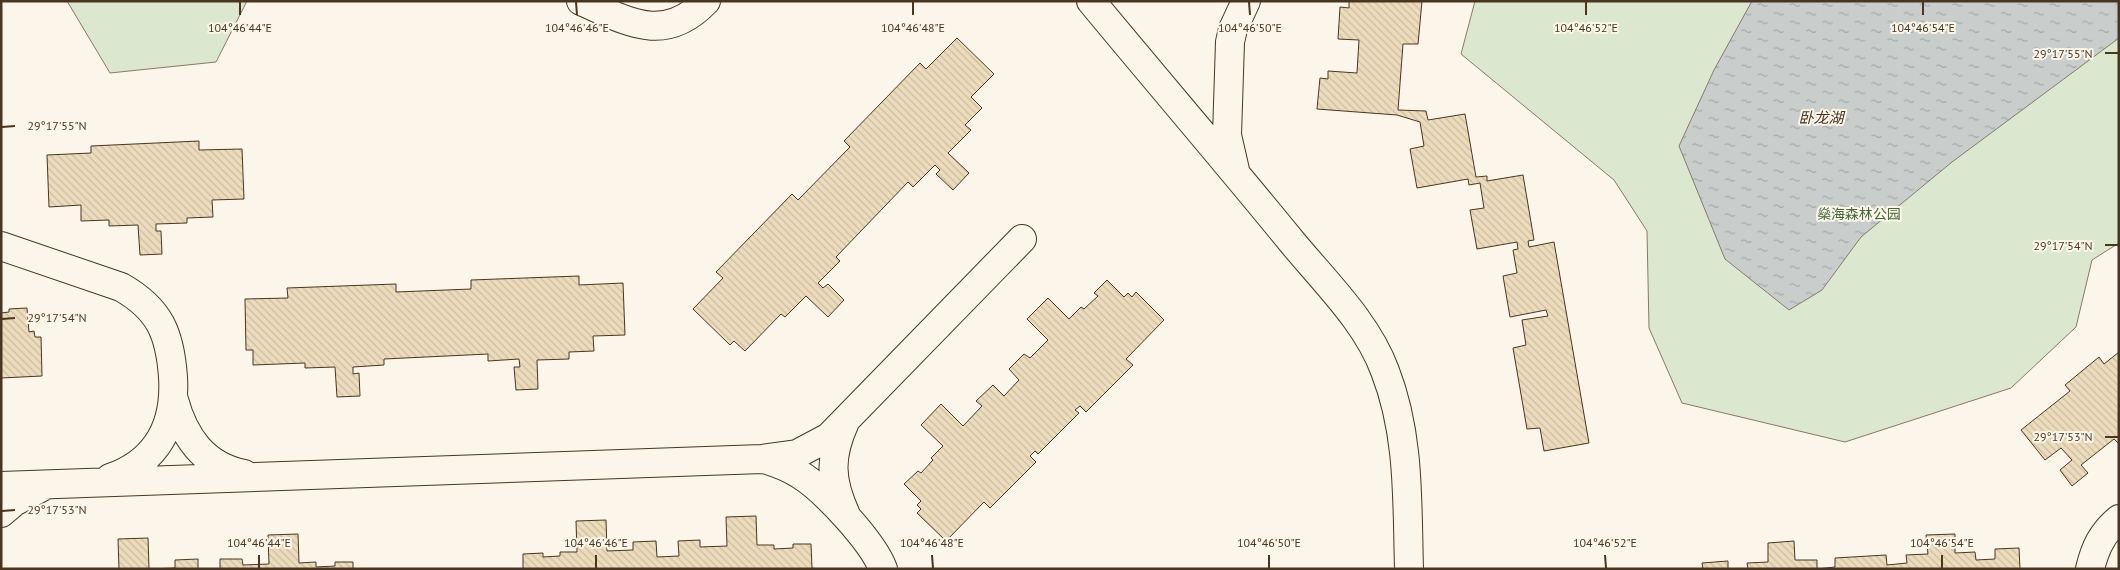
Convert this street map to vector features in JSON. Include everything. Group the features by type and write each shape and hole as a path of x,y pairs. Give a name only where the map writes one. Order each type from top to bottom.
{"lane":[{"path":"581,1 634,24 653,26 672,23 693,15 706,1"},
{"path":"1090,1 1344,305 1365,333 1385,369 1399,413 1406,458 1410,569"},
{"path":"1237,176 1227,135 1230,42 1233,29 1246,1"},
{"path":"1,486 762,459 797,454 829,437 1022,239"},
{"path":"1,246 121,287 139,297 153,312 165,330 171,349 174,400 184,431 202,454 217,465 255,476"},
{"path":"97,483 126,471 147,458 164,432 174,400"},
{"path":"846,419 837,440 832,460 836,494 848,520"},
{"path":"762,459 786,466 802,475 848,520 878,555 882,569"},
{"path":"1,513 28,493 48,484"},
{"path":"2090,569 2095,548 2101,538 2119,519"}],"green space":[{"path":"67,1 247,1 216,62 110,73"},
{"name":"燊海森林公园","path":"1475,1 2119,1 2119,243 2092,260 2076,327 2011,388 1845,442 1682,403 1649,328 1647,231 1614,180 1461,54"}],"water":[{"name":"卧龙湖","path":"1752,1 2119,1 2119,38 1952,162 1861,237 1822,290 1789,310 1725,259 1679,146 1714,70"}],"building":[{"path":"1349,1 1422,1 1418,44 1403,44 1398,110 1426,111 1428,120 1465,114 1476,177 1487,176 1487,181 1523,175 1534,240 1528,241 1529,247 1554,242 1589,443 1544,451 1540,428 1527,429 1513,348 1526,345 1522,320 1548,316 1546,310 1510,317 1503,276 1517,273 1513,250 1518,249 1517,242 1477,249 1470,210 1484,208 1480,183 1469,185 1468,179 1417,188 1410,149 1424,146 1420,122 1397,115 1317,109 1320,78 1328,79 1328,71 1357,73 1359,40 1338,39 1340,7 1349,8"},
{"path":"957,38 994,74 971,97 982,108 965,125 971,130 948,153 969,173 953,190 936,174 940,170 935,165 913,187 908,182 836,257 840,261 818,283 823,288 828,284 844,300 828,317 806,296 785,317 781,314 745,351 734,341 730,345 693,309 723,278 716,272 792,194 798,200 850,147 844,141 920,63 926,69"},
{"path":"199,141 199,150 242,149 244,199 212,200 213,217 187,218 187,223 156,224 156,231 161,231 162,254 140,255 138,225 109,226 109,220 81,221 81,205 49,207 47,155 91,153 91,146"},
{"path":"579,276 579,285 623,283 625,335 593,336 594,351 569,352 569,359 537,360 538,389 516,390 514,367 520,367 519,359 488,361 488,354 384,359 384,365 353,367 353,374 359,373 360,396 337,397 335,367 305,368 305,363 253,365 253,350 246,350 245,299 288,298 287,288 396,284 396,292 471,289 471,280"},
{"path":"1107,280 1124,297 1128,293 1132,297 1136,292 1164,320 1126,359 1133,365 1086,412 1080,406 1075,410 1079,413 1038,454 1035,451 1030,456 1036,462 990,508 984,502 946,541 917,513 921,509 917,505 921,501 904,484 918,471 921,473 933,460 931,458 943,446 921,425 941,404 963,426 982,406 976,401 993,385 1004,396 1019,380 1009,369 1024,354 1030,358 1048,340 1027,319 1048,298 1069,319 1081,307 1084,309 1098,296 1094,293"},
{"path":"27,308 29,332 34,331 35,337 41,337 42,376 1,378 1,313 9,312 9,309"},
{"path":"2119,352 2119,444 2114,439 2081,465 2088,473 2072,486 2060,470 2072,460 2061,448 2045,460 2021,430 2070,391 2065,385 2099,357 2104,364"},
{"path":"756,516 757,545 774,545 774,549 793,548 793,544 811,544 812,568 818,569 523,569 523,554 543,553 543,557 560,556 560,552 577,552 576,521 606,520 607,551 633,550 633,542 656,541 657,557 679,556 678,541 700,540 700,547 727,546 726,517"},
{"path":"298,534 299,563 316,562 316,567 335,566 335,562 353,562 353,569 220,569 220,559 242,559 243,565 269,564 268,535"},
{"path":"1955,534 1955,553 1975,552 1976,560 1995,559 1995,549 2019,548 2020,569 1817,569 1835,567 1835,558 1886,555 1887,565 1907,563 1906,555 1928,554 1926,535"},
{"path":"148,538 149,569 119,569 118,539"},
{"path":"1794,541 1795,560 1817,560 1817,569 1748,569 1747,563 1768,562 1768,543"},
{"path":"198,559 198,569 149,569 175,568 175,560"},
{"path":"1728,561 1728,569 1703,569 1702,563"}]}
